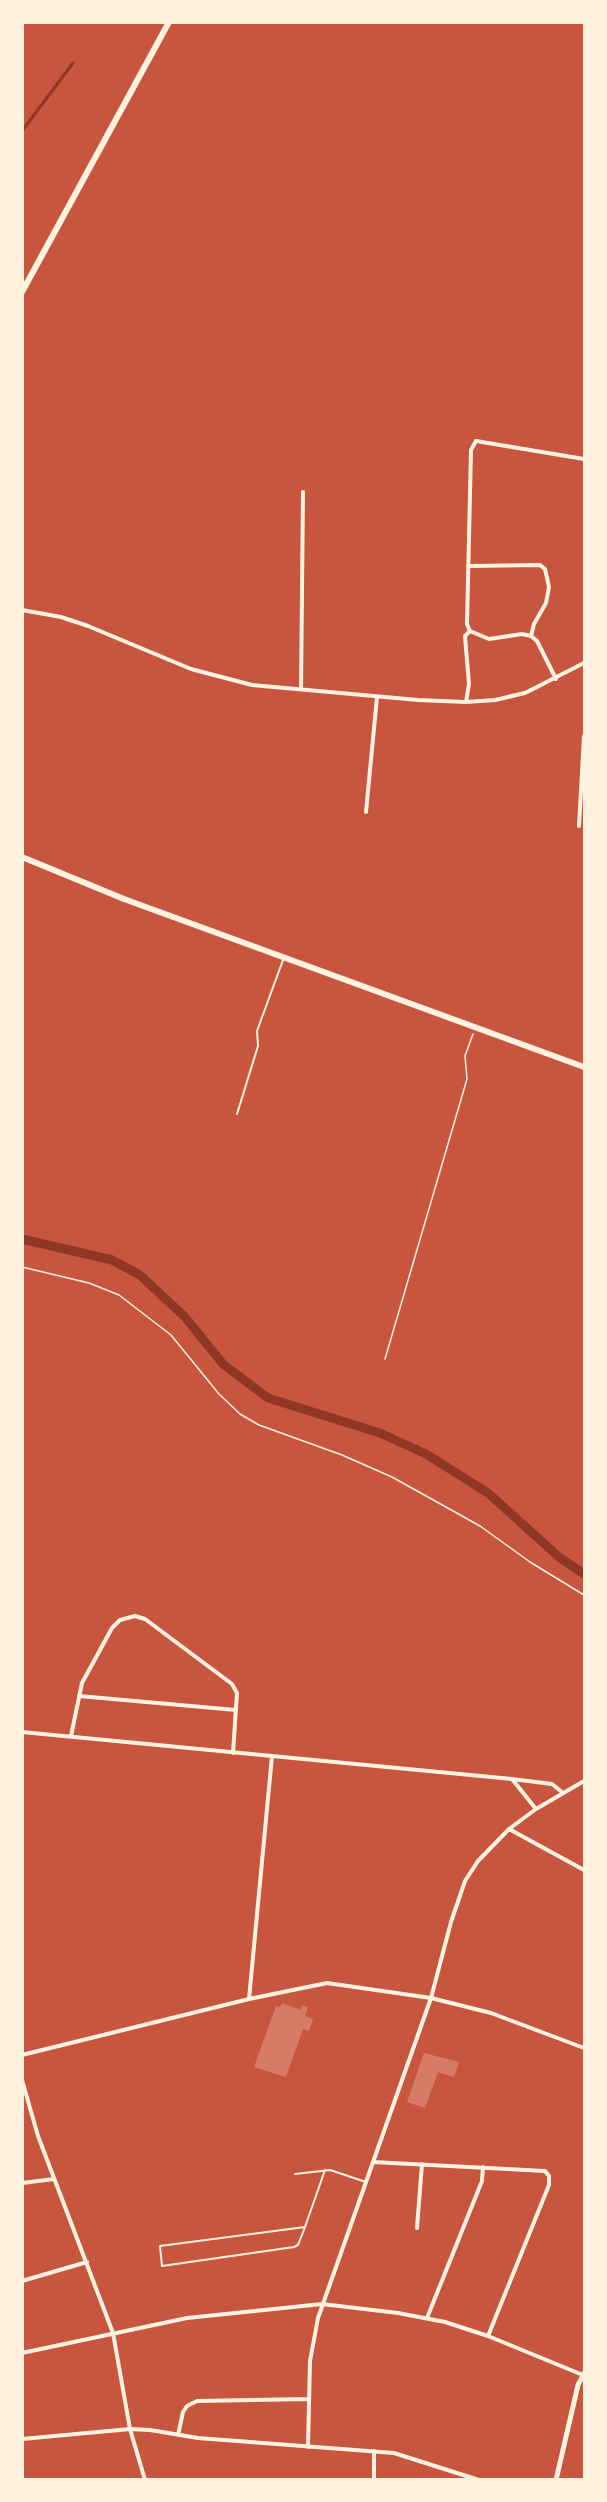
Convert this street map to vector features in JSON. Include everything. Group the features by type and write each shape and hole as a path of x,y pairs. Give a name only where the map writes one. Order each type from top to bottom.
{"main road":[{"path":"22,292 169,22"},
{"path":"22,857 93,887 585,1067"}],"street":[{"path":"556,679 537,641 531,636 522,634 489,639 470,631 467,624 471,450 476,441 585,459"},
{"path":"301,689 303,492"},
{"path":"468,566 540,565 545,569 549,587 546,603 534,624 531,636"},
{"path":"22,610 61,617 88,626 190,669 222,679 377,697 466,702 516,695 556,679 585,663"},
{"path":"466,702 469,684 465,636 470,631"},
{"path":"366,812 377,697"},
{"path":"579,826 585,736"},
{"path":"71,1736 82,1683 112,1628 120,1620 135,1616 145,1619 232,1684 237,1693 233,1753"},
{"path":"79,1696 236,1710"},
{"path":"22,1732 512,1779 552,1784 563,1793"},
{"path":"249,1999 272,1756"},
{"path":"512,1779 536,1809"},
{"path":"308,2447 308,2399 313,2337 322,2304 431,1998 451,1922 465,1881 478,1861 509,1829 536,1809 585,1781"},
{"path":"509,1829 585,1870"},
{"path":"22,2055 249,1999 327,1983 431,1998 491,2013 585,2048"},
{"path":"22,2080 38,2136 113,2333 130,2429 145,2480"},
{"path":"373,2162 545,2171 549,2176 549,2185 488,2336"},
{"path":"417,2228 422,2164"},
{"path":"427,2318 482,2181 483,2167"},
{"path":"22,2183 54,2179"},
{"path":"22,2281 87,2262"},
{"path":"22,2353 187,2318 322,2304 427,2318 488,2336 584,2374 556,2480"},
{"path":"178,2435 183,2412 188,2406 197,2402 308,2399"},
{"path":"22,2439 130,2429 308,2447 374,2451 422,2461 479,2480"},
{"path":"374,2451 374,2480"}],"lane":[{"path":"237,1114 258,1046 257,1031 284,957"},
{"path":"295,2174 325,2170 366,2182"},
{"path":"304,2226 160,2246 162,2265 298,2245 325,2170"}],"path":[{"path":"386,1359 467,1079 465,1056 475,1027"},
{"path":"22,1267 89,1283 119,1295 171,1335 219,1394 240,1414 259,1425 342,1455 392,1477 480,1526 530,1562 585,1595"}],"building":[{"path":"282,2003 301,2010 302,2005 308,2007 305,2016 313,2019 309,2031 303,2029 286,2077 254,2067 276,2006 280,2007"},
{"path":"424,2053 459,2062 454,2077 438,2072 425,2108 407,2102"}],"waterway":[{"path":"22,131 73,63"},
{"path":"22,1239 112,1260 140,1275 185,1317 223,1364 268,1398 380,1433 426,1454 488,1493 559,1557 584,1574"}]}
